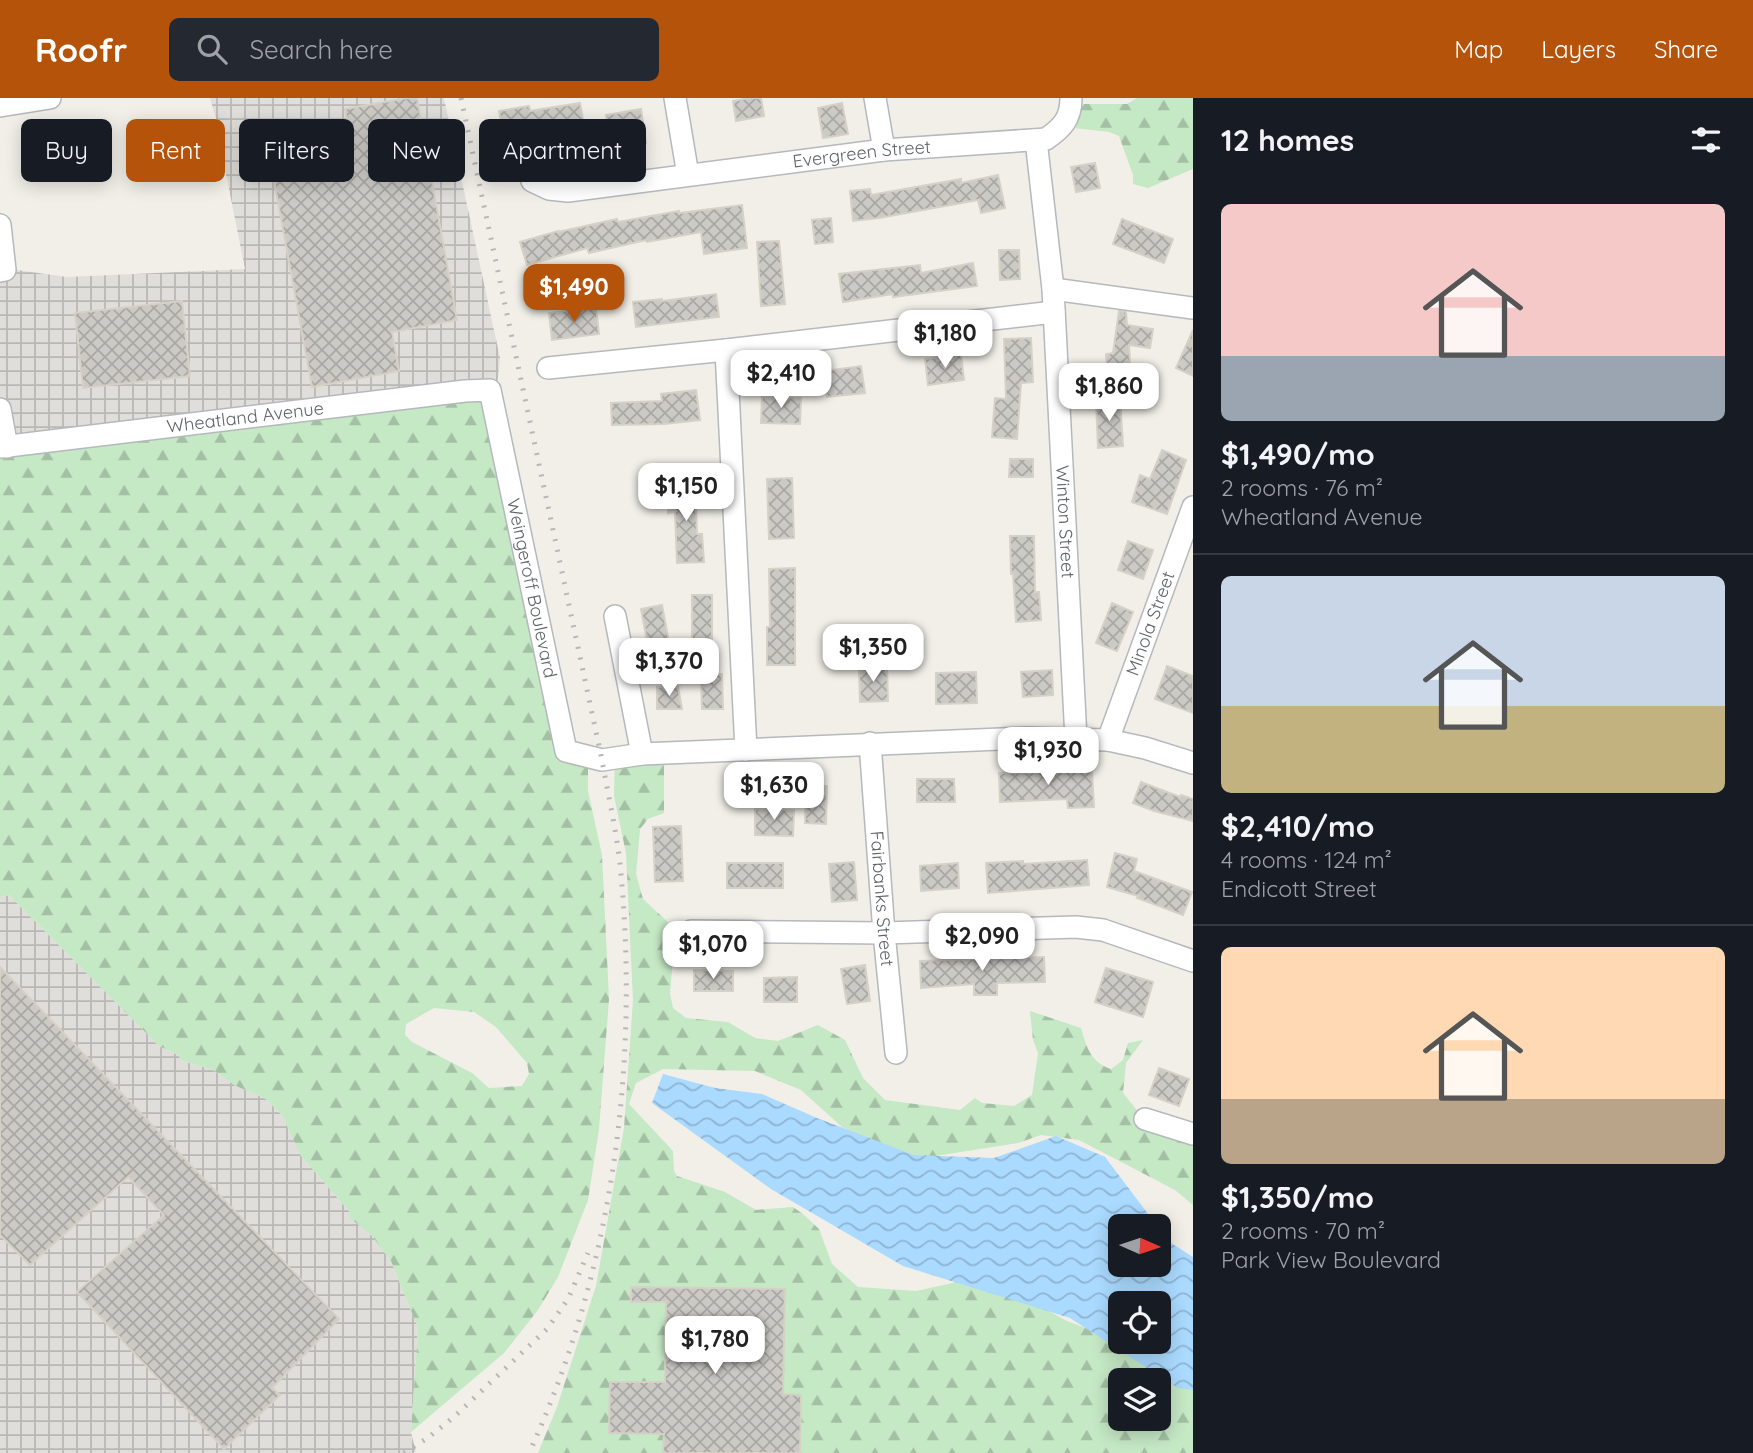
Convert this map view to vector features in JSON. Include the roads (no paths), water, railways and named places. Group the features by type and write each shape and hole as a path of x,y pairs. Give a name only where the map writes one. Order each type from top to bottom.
{"street":[{"path":"0,106 50,98"},
{"path":"675,98 688,175"},
{"path":"875,98 884,150"},
{"path":"1036,140 1046,139 1062,128 1071,108 1071,98"},
{"name":"Evergreen Street","path":"646,181 884,150 1036,140"},
{"name":"Winton Street","path":"1036,140 1053,289 1076,739"},
{"name":"Evergreen Street","path":"534,182 549,189 568,191 636,182"},
{"path":"0,225 3,271"},
{"path":"1053,289 1193,309"},
{"path":"548,368 1054,312"},
{"path":"726,350 746,750"},
{"name":"Wheatland Avenue","path":"3,447 490,390"},
{"name":"Weingeroff Boulevard","path":"490,390 566,751 602,760 642,754"},
{"path":"0,409 3,447"},
{"name":"Minola Street","path":"1108,740 1193,507"},
{"path":"615,616 642,754 1026,738 1108,740 1193,763"},
{"name":"Fairbanks Street","path":"870,743 896,1053"},
{"path":"691,931 884,933 1076,927 1103,930 1193,961"},
{"path":"1146,1119 1193,1134"}],"water":[{"path":"663,1074 715,1088 762,1094 914,1155 994,1158 1056,1136 1105,1157 1148,1214 1108,1214 1108,1278 1171,1278 1171,1243 1193,1257 1193,1390 1178,1388 1171,1383 1171,1368 1147,1368 1126,1354 1171,1354 1171,1291 1108,1291 1108,1343 1070,1318 903,1266 771,1189 652,1103"}],"railway":[{"path":"461,98 602,760 620,864 625,939 626,1014 614,1165 600,1239 581,1312 558,1384 529,1453"},
{"path":"404,1453 455,1416 547,1329 568,1299 588,1253"}]}
